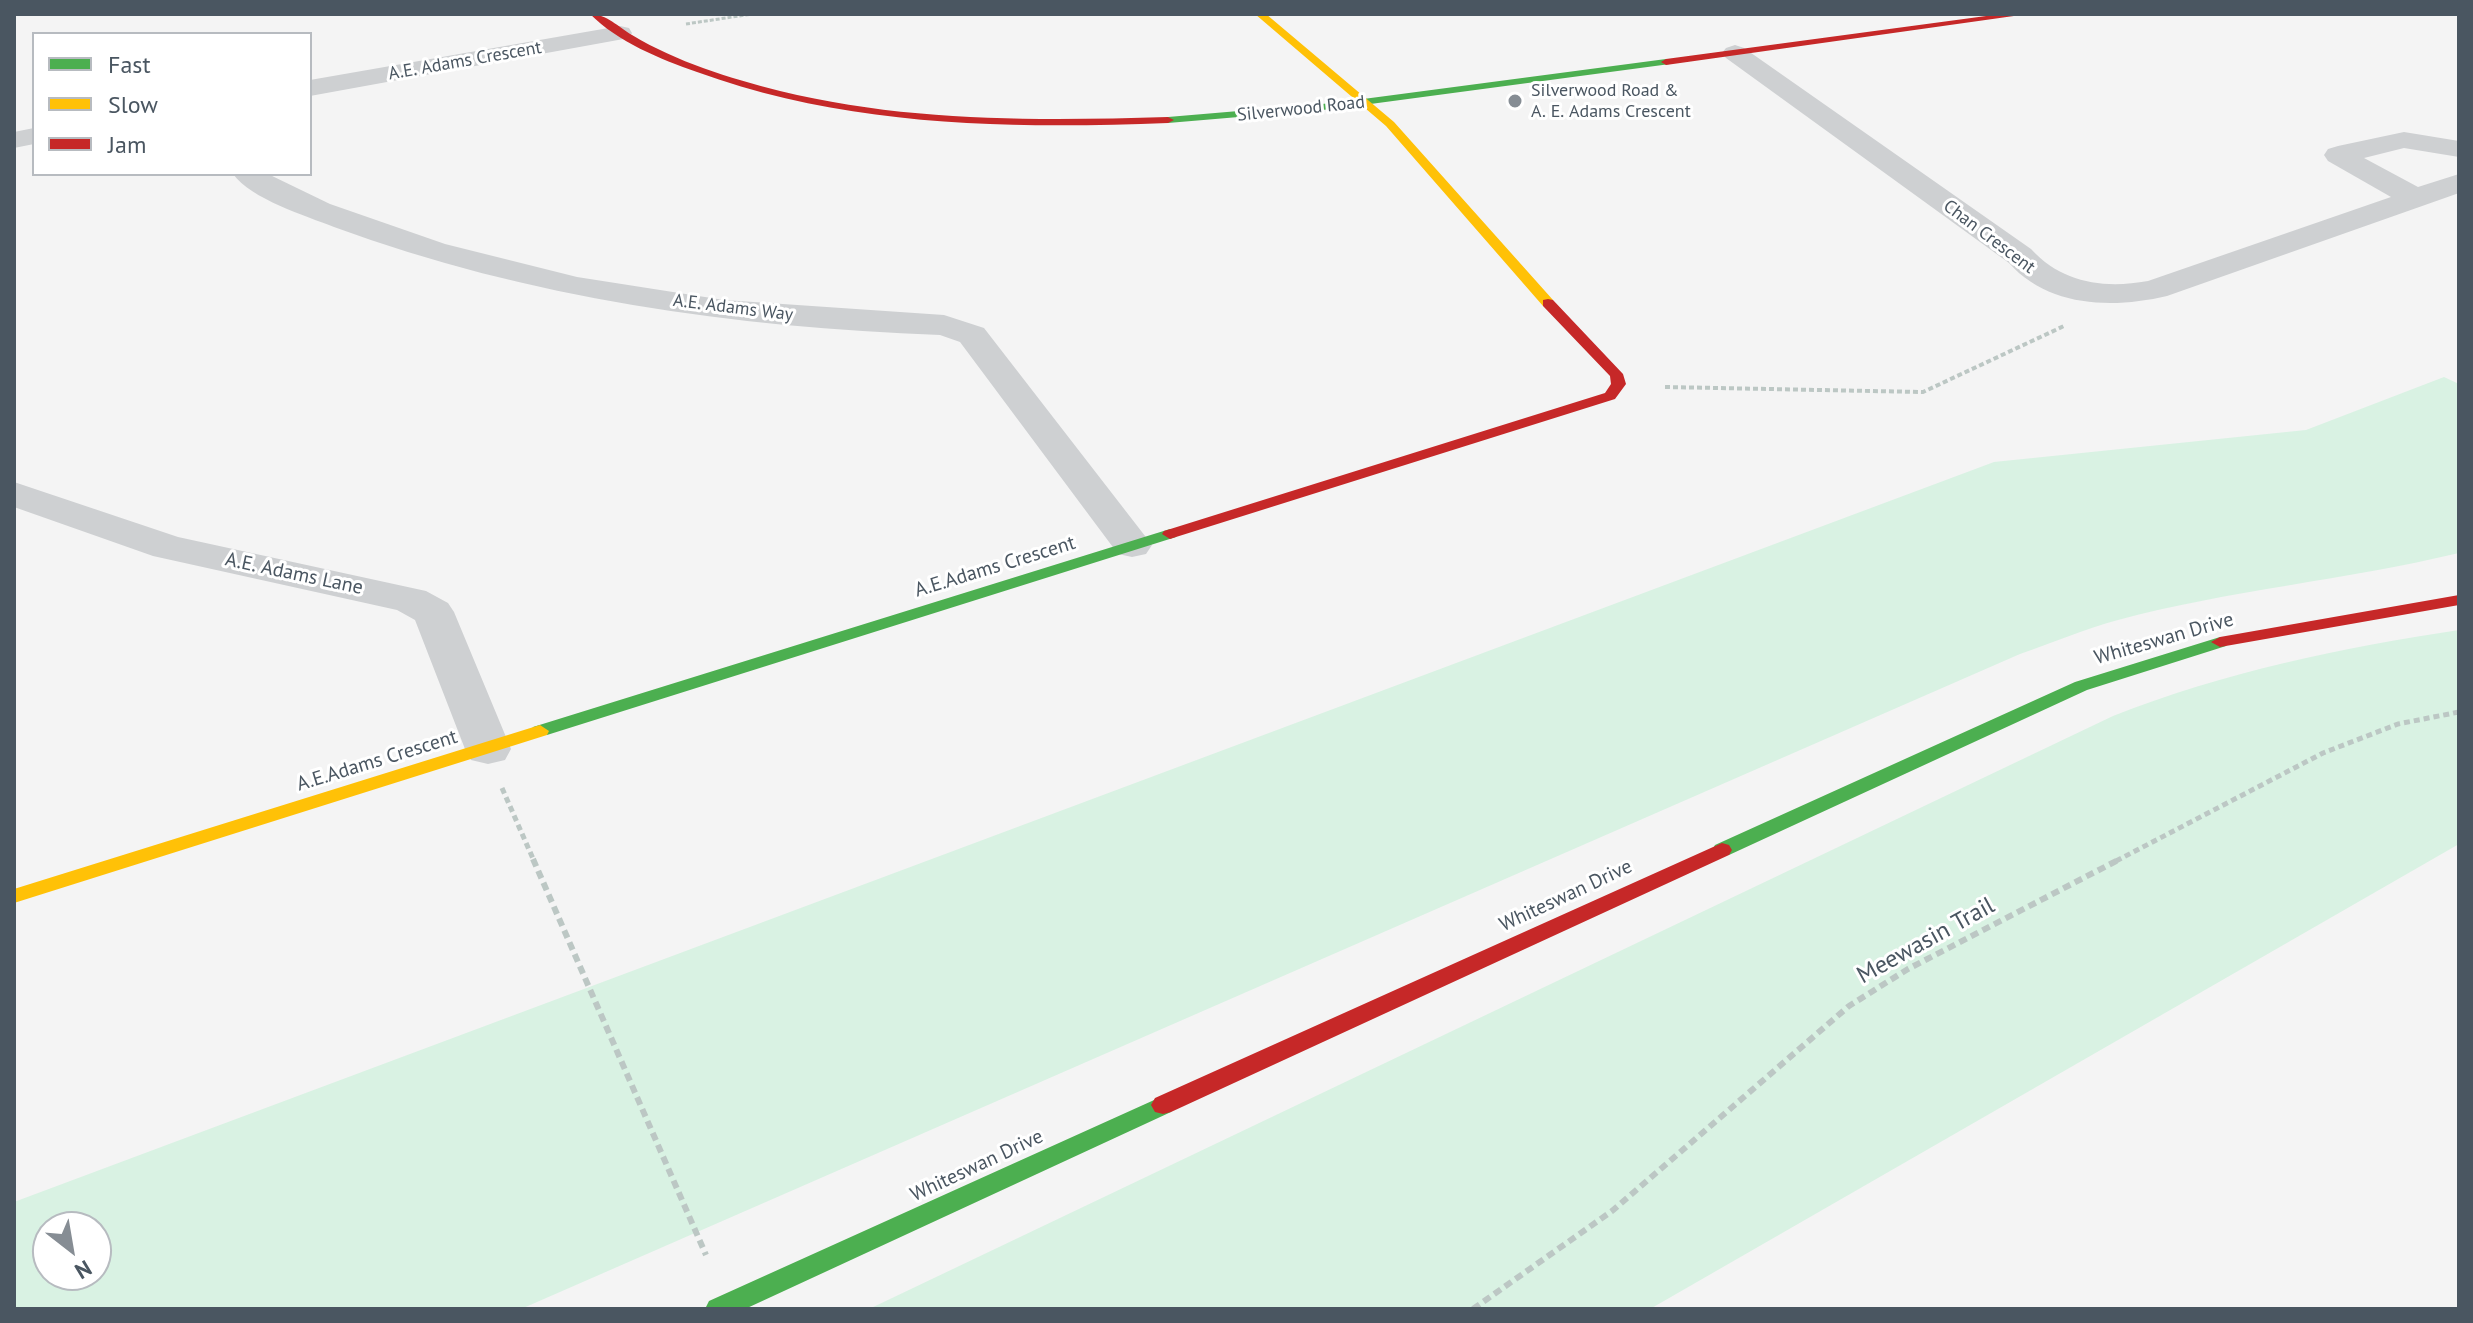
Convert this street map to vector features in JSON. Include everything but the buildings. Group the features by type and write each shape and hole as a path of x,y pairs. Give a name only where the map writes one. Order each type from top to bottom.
{"street":[{"name":"Silverwood Road","path":"595,14 620,33 677,62 721,79 768,91 832,105 954,119 1075,124 1153,122 1366,102 2023,14"},
{"path":"1260,14 1366,102"},
{"name":"A.E. Adams Crescent","path":"312,88 620,33"},
{"name":"Chan Crescent","path":"1735,53 2020,256 2028,268 2055,283 2081,290 2121,294 2155,289 2459,183"},
{"name":"A.E.Adams Crescent","path":"14,896 494,765 1132,545 1610,396 1617,389 1619,379 1614,369 1579,338 1390,124 1366,102"},
{"path":"2415,198 2338,155 2404,140 2459,149"},
{"name":"A.E. Adams Way","path":"251,176 264,185 332,215 410,244 495,268 590,289 706,307 944,325 972,335 1132,545"},
{"name":"A.E. Adams Lane","path":"14,494 167,547 411,600 433,612 494,765"},
{"name":"Whiteswan Drive","path":"718,1309 2081,686 2216,643 2459,600"}],"path":[{"path":"1685,386 1923,392 2072,323"},
{"name":"Meewasin Trail","path":"1473,1309 1612,1211 1849,1006 1908,969 2323,753 2398,724 2459,712"},
{"path":"494,765 711,1267"}],"green space":[{"path":"2444,377 2459,384 2459,553 2160,610 2106,624 2020,654 521,1309 14,1309 14,1202 1994,462 2306,430"},
{"path":"2459,630 2459,844 1650,1309 869,1309 2113,716 2155,700 2283,663"}],"traffic: fast":[{"path":"1168,120 1333,106 1666,62"},
{"path":"540,731 1170,534"},
{"path":"1722,850 2081,686 2220,642"},
{"path":"718,1309 1163,1105"}],"traffic: slow":[{"path":"1260,14 1390,124 1548,303"},
{"path":"14,896 540,731"}],"traffic: jam":[{"path":"595,14 640,44 690,66 778,94 833,105 888,114 1000,122 1168,120"},
{"path":"1666,62 2023,14"},
{"path":"1170,534 1610,396 1619,384 1616,374 1548,303"},
{"path":"2220,642 2459,600"},
{"path":"1163,1105 1722,850"}],"place":[{"name":"Silverwood Road & A. E. Adams Crescent","path":"1515,101"}]}
